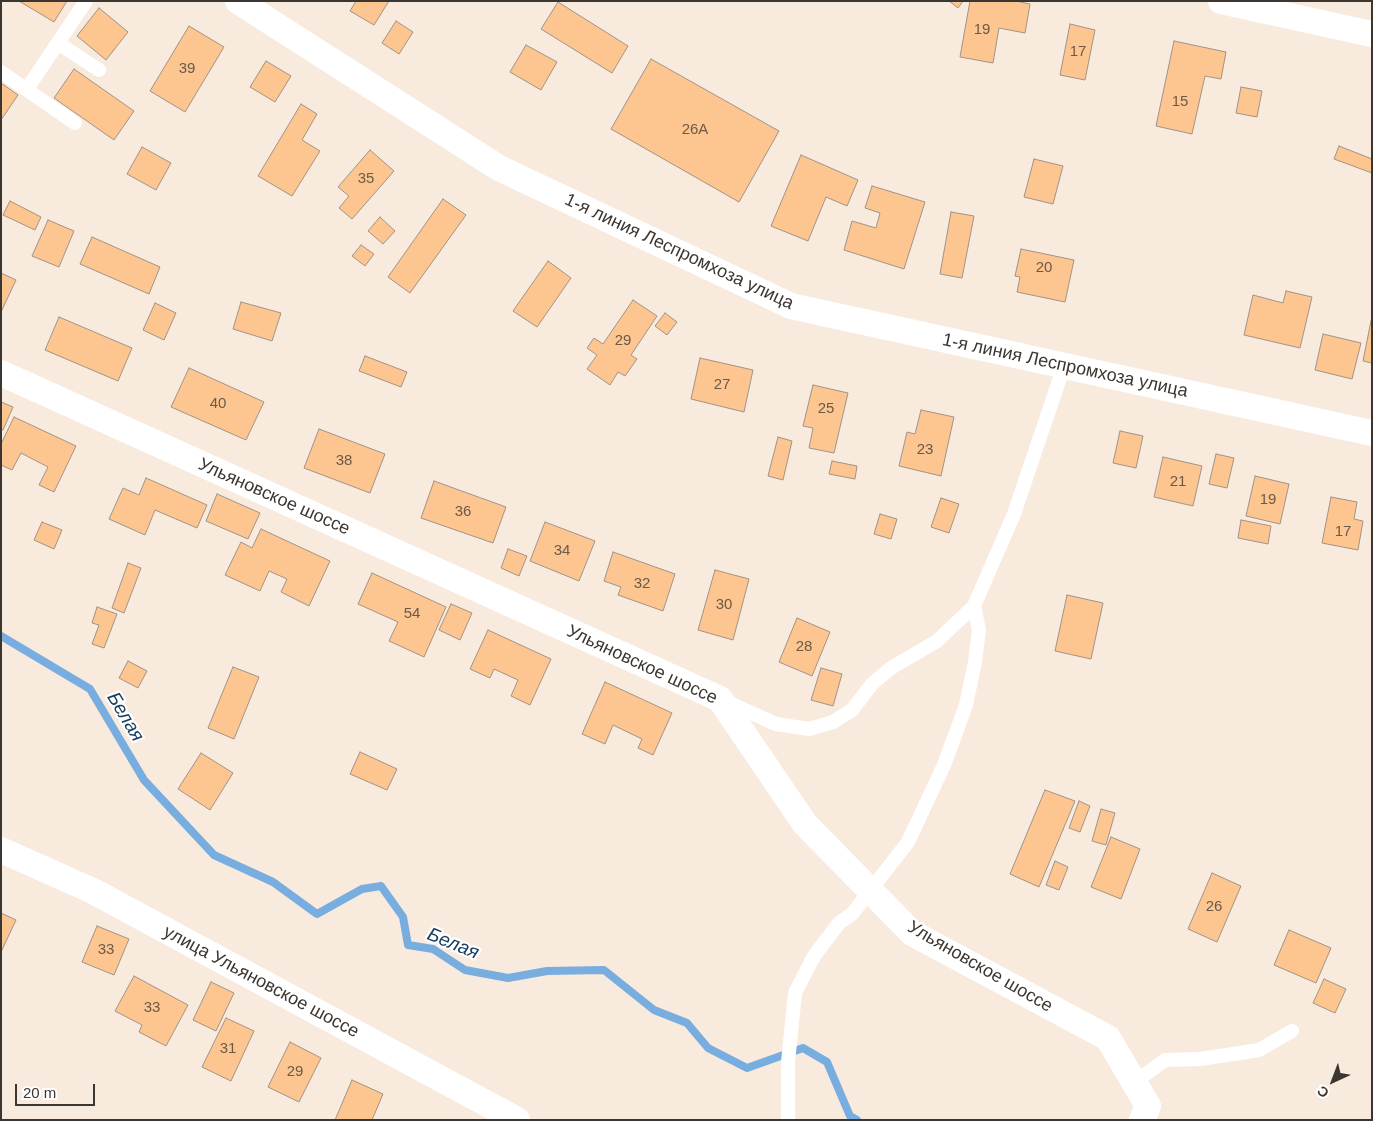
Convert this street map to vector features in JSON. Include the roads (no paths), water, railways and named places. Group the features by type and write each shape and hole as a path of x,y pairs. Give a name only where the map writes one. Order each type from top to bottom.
{"street":[{"name":"1-я линия Леспромхоза улица","path":"238,1 499,168 791,306 1372,433"},
{"path":"1221,1 1372,34"},
{"name":"Ульяновское шоссе","path":"1,373 720,699 805,824 912,932 1108,1038 1148,1106 1142,1120"},
{"name":"улица Ульяновское шоссе","path":"1,850 93,891 517,1120"}],"lane":[{"path":"27,89 86,1"},
{"path":"58,43 99,70"},
{"path":"1,72 76,123"},
{"path":"720,699 776,724 809,729 833,722 852,710 872,684 891,668 936,641 974,606 1014,514 1064,366"},
{"path":"788,1120 788,1062 795,993 814,956 839,923 852,914 908,842 944,765 966,705 975,662 979,630 974,606"},
{"path":"1134,1083 1165,1060 1200,1059 1259,1050 1292,1031"}],"waterway":[{"name":"Белая","path":"1,636 90,689 144,780 214,855 273,882 317,914 362,889 381,886 403,917 408,945 433,949 465,970 508,978 547,971 604,970 654,1010 687,1023 708,1048 747,1068 803,1048 827,1062 850,1116 857,1120"}]}
